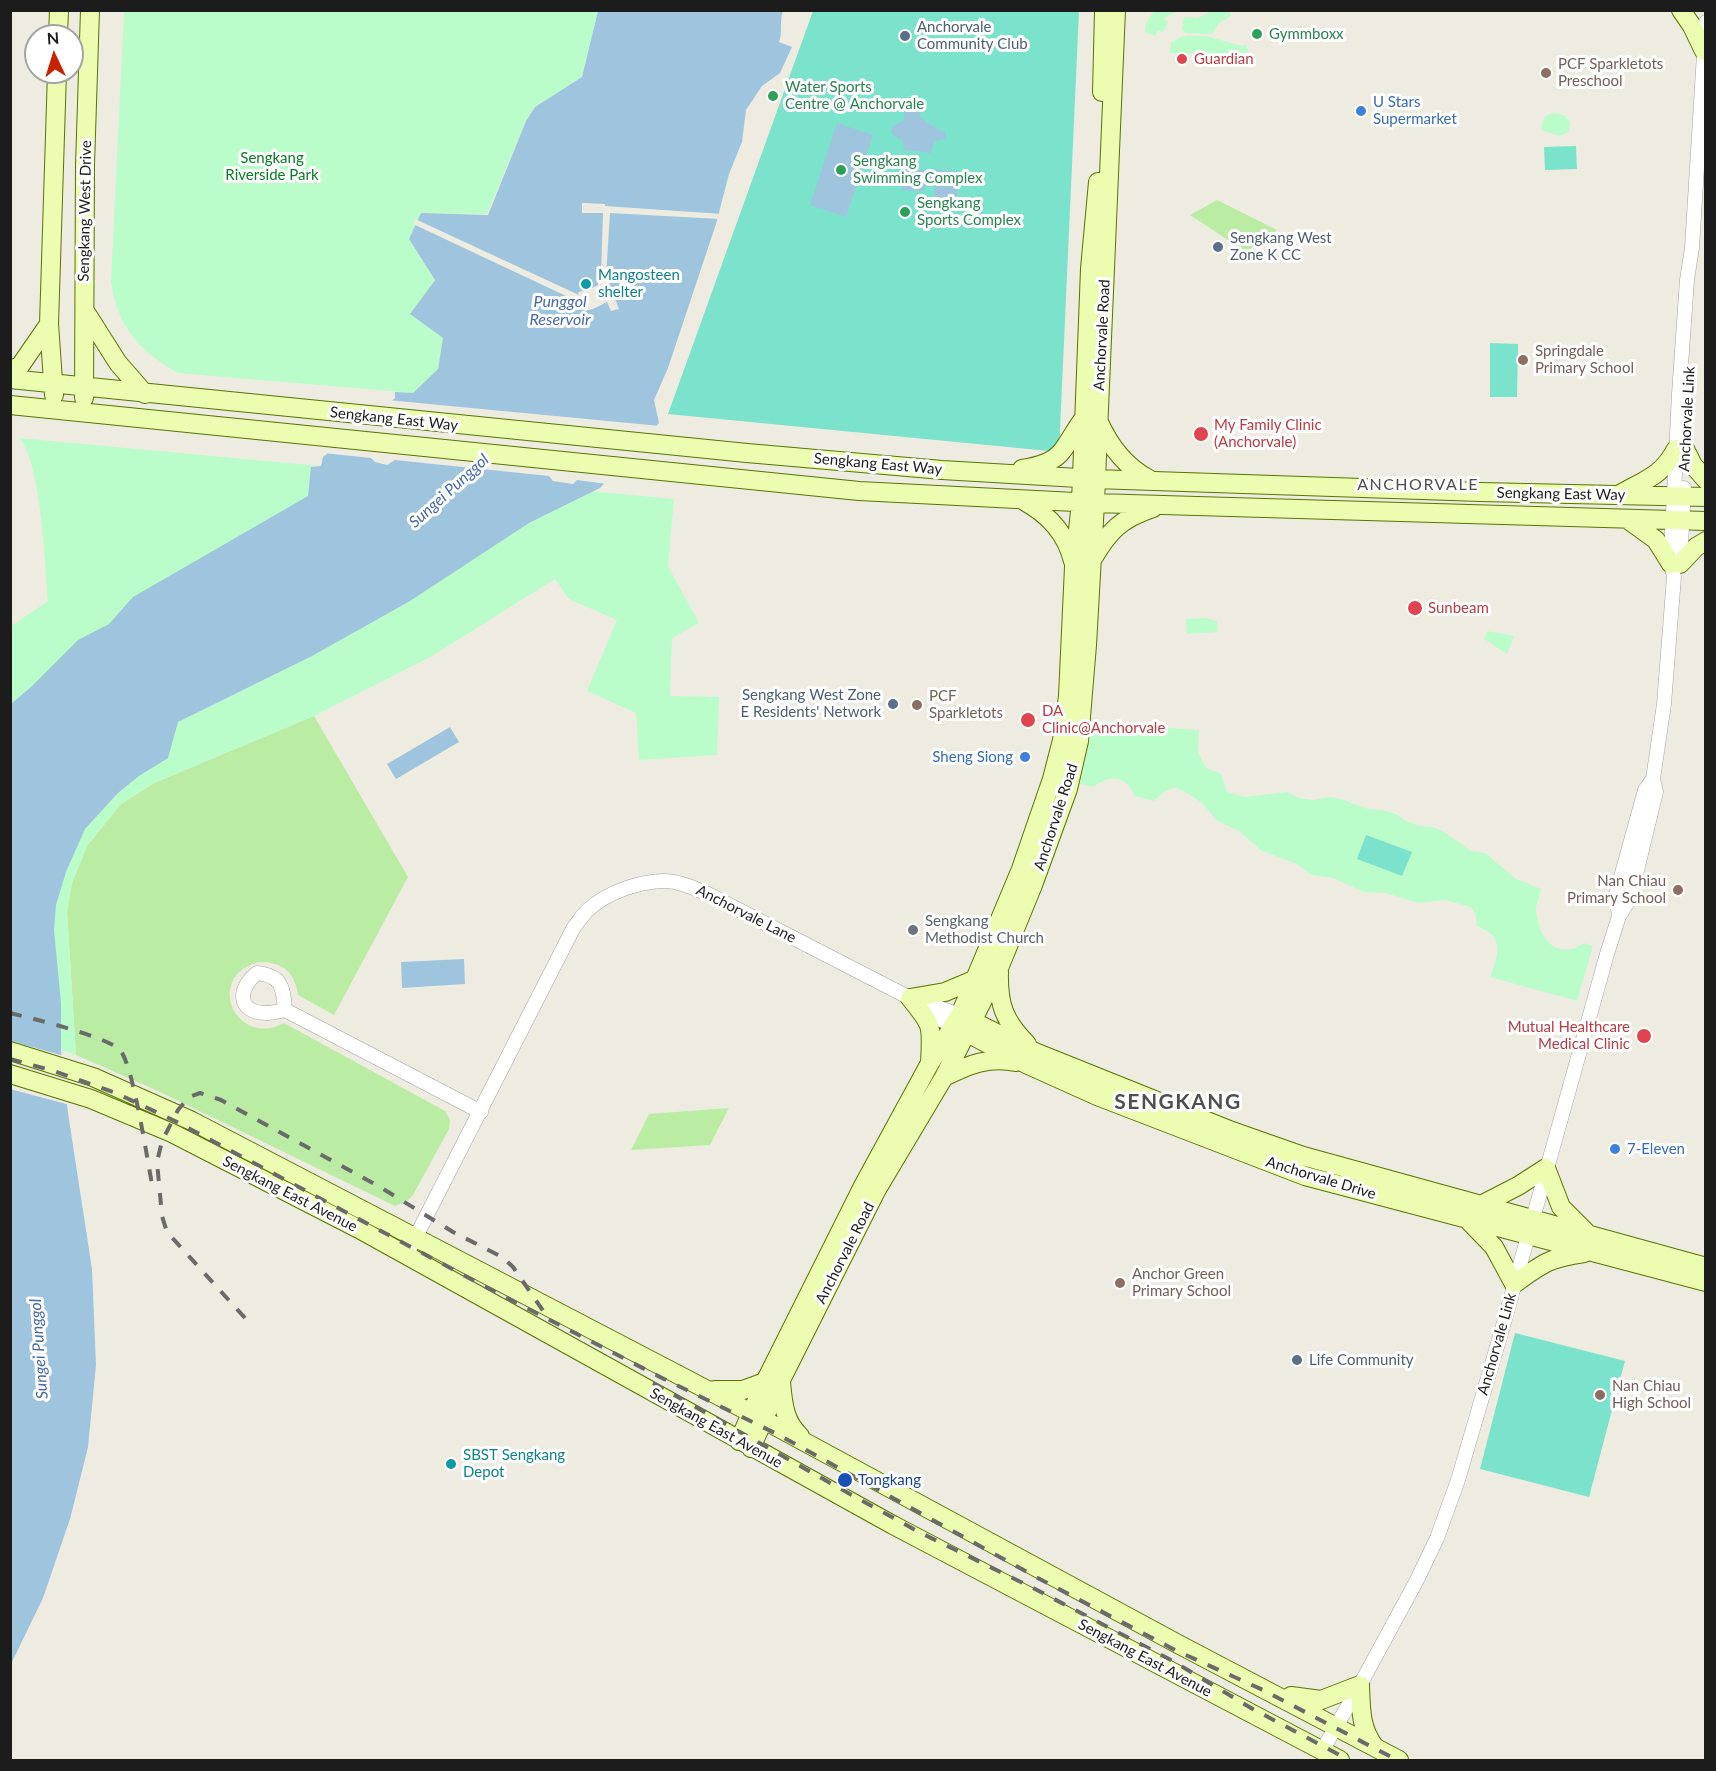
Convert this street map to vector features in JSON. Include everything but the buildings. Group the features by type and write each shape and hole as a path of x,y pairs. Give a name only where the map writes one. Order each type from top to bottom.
{"main road":[{"name":"Sengkang West Drive","path":"83,412 85,165 90,10"},
{"path":"1681,10 1704,44"},
{"name":"Anchorvale Road","path":"773,1381 876,1191 944,1077 964,1024 976,979 1035,833 1062,740 1088,503 1111,14"},
{"path":"55,409 49,324 57,84"},
{"path":"84,309 118,363 151,394"},
{"path":"10,370 20,366 49,324"},
{"name":"Sengkang East Way","path":"10,379 917,468 1088,478 1706,497"},
{"name":"Sengkang East Way","path":"10,405 859,491 1088,503 1706,521"},
{"path":"1005,473 1038,466 1061,453 1073,432 1091,418 1117,454 1135,472 1152,480"},
{"path":"1618,495 1661,471 1680,449 1706,480"},
{"path":"1023,500 1052,520 1083,565 1114,528 1137,513 1163,505"},
{"path":"1624,518 1656,540 1675,568 1696,547 1706,541"},
{"name":"Anchorvale Road","path":"745,1445 863,1186 930,1063 964,1024 999,968 1048,844 1068,789 1077,751 1082,712 1083,565"},
{"path":"944,1077 980,1061 1030,1058 1003,1010 999,990 999,968"},
{"path":"930,1063 931,1029 928,1020 910,998 945,992 976,979"},
{"name":"Anchorvale Drive","path":"964,1024 1096,1096 1226,1148 1305,1176 1466,1218 1530,1227 1706,1282"},
{"name":"Sengkang East Avenue","path":"10,1051 93,1077 157,1104 281,1167 758,1416 1399,1761"},
{"name":"Anchorvale Drive","path":"1030,1058 1303,1156 1481,1205 1530,1227"},
{"name":"Sengkang East Avenue","path":"10,1074 91,1099 172,1133 407,1254 745,1445 1340,1761"},
{"path":"1466,1218 1494,1247 1514,1284 1544,1262 1590,1244 1561,1206 1546,1168 1481,1205"},
{"name":"Anchorvale Drive","path":"1590,1244 1706,1267"},
{"path":"709,1390 732,1391 773,1381 793,1430 807,1443"},
{"path":"1271,1692 1306,1700 1321,1700 1360,1685 1360,1715 1363,1728 1377,1750"}],"street":[{"name":"Anchorvale Link","path":"1322,1751 1417,1580 1437,1538 1458,1480 1619,916 1616,895 1646,790 1653,779 1664,704 1675,568 1687,280 1691,261 1706,22"},
{"name":"Anchorvale Lane","path":"407,1254 574,927 590,909 612,895 636,885 664,881 688,885 910,998 944,1008 964,1024"},
{"path":"285,1010 481,1112"}],"green space":[{"path":"1156,10 1178,11 1164,18 1168,23 1163,32 1158,30 1155,36 1145,32 1148,20"},
{"path":"1213,10 1229,11 1231,16 1219,23 1212,34 1186,33 1182,30 1184,17 1198,18"},
{"name":"Sengkang Riverside Park","path":"124,11 598,11 582,77 535,107 526,121 487,214 422,213 409,239 435,280 411,314 443,338 438,369 413,393 178,373 152,356 132,336 118,311 111,281"},
{"path":"1182,36 1206,36 1242,46 1247,45 1248,55 1170,53 1171,43"},
{"path":"1551,113 1564,115 1570,122 1569,132 1559,136 1541,130 1544,118"},
{"path":"1217,200 1277,230 1246,252 1190,215"},
{"path":"19,438 674,499 668,566 699,623 672,638 670,696 719,697 717,755 639,760 636,713 587,691 617,620 569,599 555,579 432,656 314,716 154,783 121,804 87,846 72,883 67,911 76,1055 41,1043 11,1037 11,626 48,601 37,490 26,450"},
{"path":"1206,618 1217,621 1218,632 1187,634 1186,619"},
{"path":"1487,631 1514,636 1507,654 1484,639"},
{"path":"314,716 408,877 334,1015 298,995 294,980 288,972 268,962 251,964 236,975 231,987 230,1000 234,1011 243,1021 254,1027 268,1028 284,1023 445,1111 450,1120 449,1129 413,1195 407,1201 395,1206 158,1091 76,1055 67,911 72,883 87,846 121,804 154,783"},
{"path":"1092,723 1199,730 1198,753 1206,768 1221,774 1227,792 1245,797 1287,792 1299,798 1313,800 1331,797 1344,800 1368,809 1396,814 1419,826 1433,827 1446,833 1471,851 1485,853 1516,879 1541,889 1536,908 1538,922 1549,943 1561,949 1576,947 1584,943 1593,946 1577,1001 1490,977 1497,954 1496,941 1486,930 1477,926 1476,916 1471,907 1445,900 1418,903 1386,893 1364,892 1333,878 1312,875 1297,864 1262,851 1239,831 1216,820 1204,805 1192,796 1175,787 1164,792 1154,801 1135,796 1127,784 1117,779 1112,778 1094,787 1080,784"},
{"path":"729,1108 710,1145 631,1150 649,1114"}],"shaded area":[{"name":"Sengkang Sports Complex","path":"813,11 1079,11 1059,452 668,414"},
{"path":"1576,146 1577,169 1545,170 1544,147"},
{"path":"1490,343 1518,344 1517,397 1490,397"},
{"path":"1366,835 1412,852 1402,876 1357,859"},
{"path":"1515,1333 1625,1361 1589,1497 1480,1469"}],"water":[{"name":"Punggol Reservoir","path":"598,11 783,11 779,42 792,47 780,73 762,86 746,110 742,142 729,174 716,224 668,368 654,400 659,423 600,488 529,523 410,601 312,656 178,722 168,758 139,776 118,793 85,829 66,872 56,905 54,930 61,1003 61,1051 92,1269 96,1365 88,1447 70,1519 43,1598 11,1664 11,704 78,640 109,624 133,597 308,496 311,467 321,466 323,457 395,398 395,392 413,393 438,369 443,338 410,314 435,280 409,239 421,213 488,215 526,121 535,107 582,77"},
{"path":"915,100 921,103 920,117 935,128 946,132 945,139 935,141 931,153 904,150 903,141 892,134 893,126 904,120 904,106"},
{"name":"Sengkang Swimming Complex","path":"837,123 873,135 846,217 810,205"},
{"name":"Sengkang Swimming Complex","path":"903,169 958,171 957,199 934,198 934,185 925,185 924,191 902,190"},
{"path":"450,727 459,742 396,779 387,764"},
{"path":"464,959 465,984 402,988 401,962"}],"pier":[{"path":"582,203 722,214 720,219 610,213 606,276 619,309 611,311 607,302 584,311 581,303 413,224 415,219 579,295 578,292 583,291 579,285 581,279 590,279 592,288 598,285 598,277 601,276 603,213 582,213"},
{"path":"387,400 660,426 607,484 577,480 573,484 553,481 549,476 395,460 387,465 375,462 371,458 323,453"},
{"path":"11,1041 64,1056 70,1105 10,1089"}],"railway":[{"path":"10,1013 101,1039 120,1050 135,1092 152,1184"},
{"path":"10,1059 54,1071 116,1093 177,1122 484,1286 662,1378 779,1435 1036,1577 1177,1651 1263,1690 1397,1760"},
{"path":"245,1318 167,1232 162,1216 157,1162 162,1141 178,1110 189,1097 200,1093 221,1100 380,1187 453,1232 502,1257 513,1267 548,1318"},
{"path":"653,1383 919,1532 1171,1660 1251,1708 1349,1760"}],"place":[{"name":"Gymmboxx","path":"1257,34"},
{"name":"Anchorvale Community Club","path":"905,36"},
{"name":"Guardian","path":"1182,59"},
{"name":"PCF Sparkletots Preschool","path":"1546,73"},
{"name":"Water Sports Centre @ Anchorvale","path":"773,96"},
{"name":"U Stars Supermarket","path":"1361,111"},
{"name":"Sengkang Swimming Complex","path":"841,170"},
{"name":"Sengkang Sports Complex","path":"905,212"},
{"name":"Sengkang West Zone K CC","path":"1218,247"},
{"name":"Mangosteen shelter","path":"586,284"},
{"name":"Springdale Primary School","path":"1523,360"},
{"name":"My Family Clinic (Anchorvale)","path":"1201,434"},
{"name":"Sunbeam","path":"1415,608"},
{"name":"Sengkang West Zone E Residents' Network","path":"893,704"},
{"name":"PCF Sparkletots","path":"917,705"},
{"name":"DA Clinic@Anchorvale","path":"1028,720"},
{"name":"Sheng Siong","path":"1025,757"},
{"name":"Nan Chiau Primary School","path":"1678,890"},
{"name":"Sengkang Methodist Church","path":"913,930"},
{"name":"Mutual Healthcare Medical Clinic","path":"1644,1036"},
{"name":"7-Eleven","path":"1615,1149"},
{"name":"Anchor Green Primary School","path":"1120,1283"},
{"name":"Life Community","path":"1297,1360"},
{"name":"Nan Chiau High School","path":"1600,1395"},
{"name":"SBST Sengkang Depot","path":"451,1464"},
{"name":"Tongkang","path":"845,1480"}],"district":[{"name":"ANCHORVALE","path":"1418,485"},
{"name":"SENGKANG","path":"1178,1102"}],"water label":[{"name":"Sungei Punggol","path":"449,491"},
{"name":"Sungei Punggol","path":"39,1349"}]}
